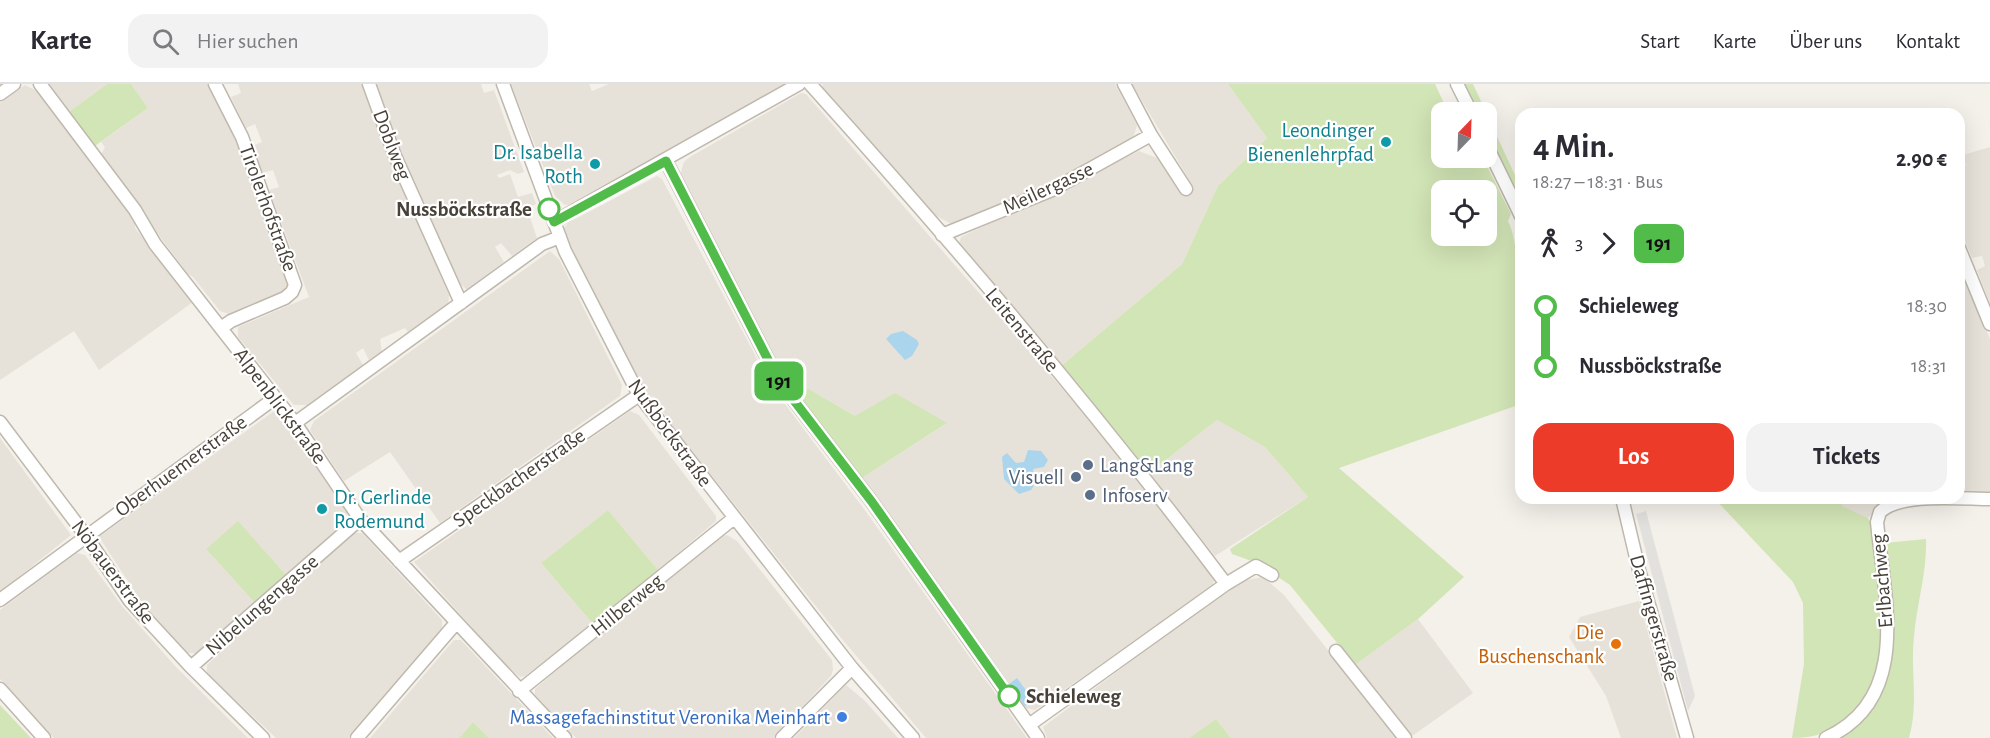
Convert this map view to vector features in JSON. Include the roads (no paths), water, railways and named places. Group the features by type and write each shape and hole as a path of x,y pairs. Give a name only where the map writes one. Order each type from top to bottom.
{"street":[{"path":"0,94 15,84"},
{"name":"Alpenblickstraße","path":"40,84 135,210 155,244 295,423 360,519 565,738"},
{"name":"Tirolerhofstraße","path":"215,84 242,137 295,285 292,292 285,298 231,321 221,328"},
{"name":"Doblweg","path":"369,84 395,156 461,303"},
{"name":"Nußböckstraße","path":"503,84 554,222 583,290 639,395 852,668 913,738"},
{"path":"554,222 800,84"},
{"name":"Leitenstraße","path":"810,84 942,235 1149,482 1226,584"},
{"path":"1124,84 1151,135 1186,189"},
{"path":"1457,84 1466,102"},
{"name":"Meilergasse","path":"942,235 1052,190 1151,135"},
{"path":"666,161 779,381 872,502 1038,738"},
{"path":"1497,167 1515,204"},
{"path":"295,423 542,244 560,237"},
{"path":"1965,263 1990,324"},
{"name":"Speckbacherstraße","path":"399,561 639,395"},
{"name":"Oberhuemerstraße","path":"0,600 275,398"},
{"name":"Nöbauerstraße","path":"0,422 86,536 130,601 191,668 264,738"},
{"name":"Erlbachweg","path":"1965,499 1990,499"},
{"name":"Daffingerstraße","path":"1623,504 1639,570 1687,738"},
{"name":"Erlbachweg","path":"1826,738 1858,716 1871,700 1883,675 1887,630 1877,522 1880,512 1893,504"},
{"name":"Hilberweg","path":"519,691 734,518"},
{"name":"Nibelungengasse","path":"191,668 360,519"},
{"path":"1029,725 1226,584 1256,566 1272,575"},
{"path":"357,738 456,623"},
{"path":"1336,651 1405,738"},
{"path":"782,738 852,668"},
{"path":"0,689 44,738"}],"water":[{"path":"903,331 917,340 919,344 912,356 905,360 886,339 891,334"},
{"path":"1028,450 1041,451 1048,460 1044,467 1033,469 1035,484 1031,490 1019,494 1004,479 1002,457 1007,453 1016,463 1024,462"},
{"path":"1017,678 1033,700 1025,706 1009,684"}],"place":[{"name":"Leondinger Bienenlehrpfad","path":"1386,142"},
{"name":"Dr. Isabella Roth","path":"595,164"},
{"name":"Nussböckstraße","path":"549,209"},
{"name":"Lang&Lang","path":"1088,465"},
{"name":"Visuell","path":"1076,477"},
{"name":"Infoserv","path":"1090,495"},
{"name":"Dr. Gerlinde Rodemund","path":"322,509"},
{"name":"Die Buschenschank","path":"1616,644"},
{"name":"Schieleweg","path":"1009,696"},
{"name":"Massagefachinstitut Veronika Meinhart","path":"842,717"}]}
